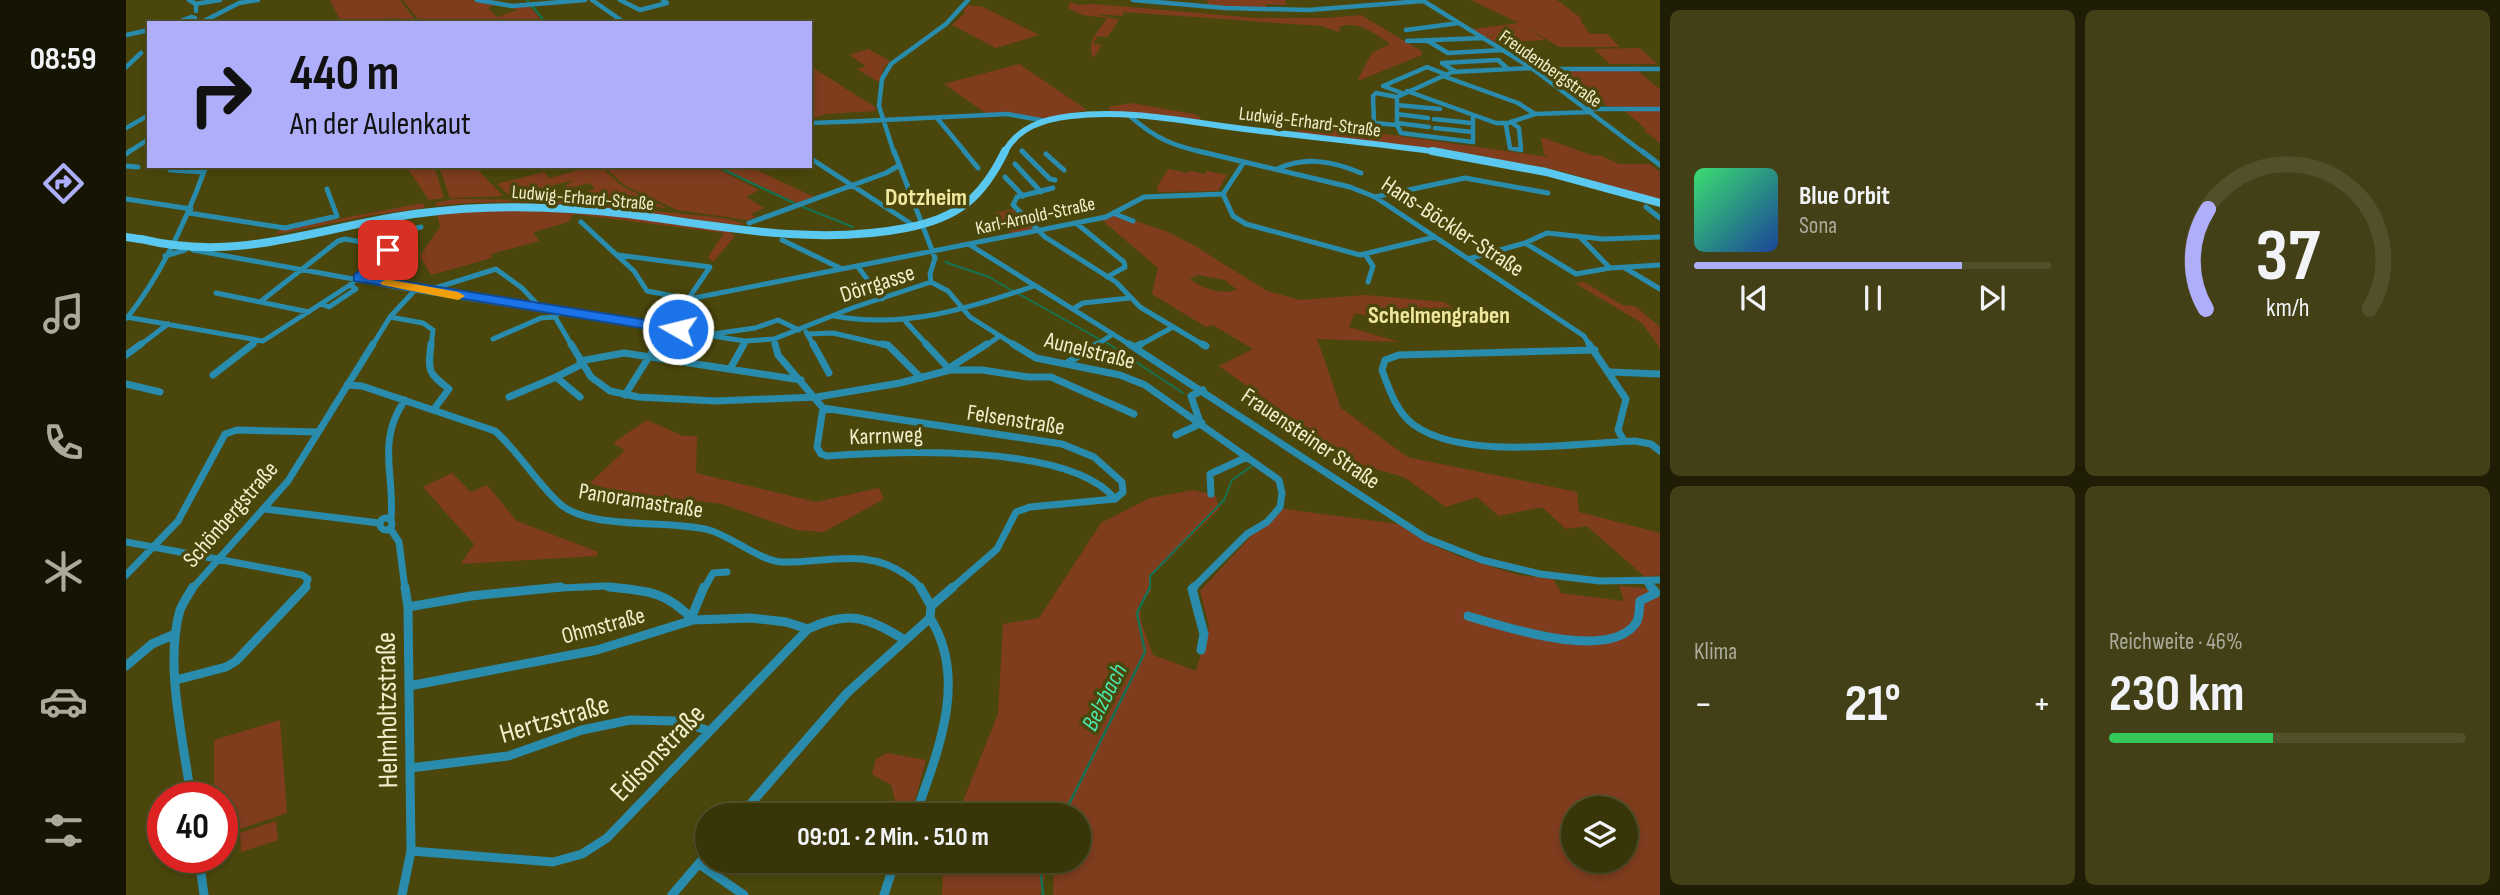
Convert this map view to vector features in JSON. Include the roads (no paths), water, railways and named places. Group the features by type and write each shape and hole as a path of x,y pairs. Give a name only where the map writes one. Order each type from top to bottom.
{"main road":[{"name":"Ludwig-Erhard-Straße","path":"749,228 826,235 872,233 917,223 964,207 985,187 1008,142 1019,133 1044,121 1090,115 1502,163 1555,173 1660,203"},
{"name":"Ludwig-Erhard-Straße","path":"170,245 189,250 241,246 401,212 499,203 588,206 734,228 826,231 901,220 917,223"},
{"path":"126,237 170,245"},
{"name":"Ludwig-Erhard-Straße","path":"170,245 241,246"}],"street":[{"path":"189,0 195,4 220,0"},
{"path":"186,20 204,21 239,3 258,0"},
{"path":"477,0 509,6 584,0"},
{"path":"592,0 622,21"},
{"path":"620,0 638,10 667,4 663,0"},
{"path":"931,282 930,274 935,258 917,223 883,120 879,99 882,79 888,68 946,24 968,0"},
{"path":"1133,0 1270,10 1320,10 1422,0"},
{"path":"1355,0 1364,6"},
{"name":"Freudenbergstraße","path":"1422,0 1532,69 1660,165"},
{"path":"186,20 196,10 195,4"},
{"path":"1406,30 1460,23"},
{"path":"126,35 147,30"},
{"path":"1407,41 1485,38"},
{"path":"1464,39 1481,51"},
{"path":"1429,41 1446,52 1504,50"},
{"path":"126,67 141,53"},
{"path":"1456,72 1442,63 1498,60 1509,69"},
{"path":"1535,114 1518,103 1427,66 1383,86 1474,117 1503,123 1535,114 1660,109"},
{"path":"1373,131 1374,94 1397,97 1456,72 1509,69 1660,69"},
{"path":"1397,97 1399,133 1471,142 1474,141 1471,123 1474,117"},
{"path":"1397,105 1440,109"},
{"path":"1398,114 1471,123"},
{"path":"126,128 147,116"},
{"path":"812,123 1016,116 1044,121"},
{"path":"937,118 978,168"},
{"name":"Hans-Böckler-Straße","path":"1136,119 1171,145 1350,187 1375,197 1468,258 1576,330 1595,350 1626,399 1618,430 1624,441"},
{"path":"1374,122 1472,132"},
{"path":"1503,123 1506,125 1510,148 1521,150 1519,128 1511,122"},
{"path":"126,154 147,140"},
{"path":"1022,151 1055,180"},
{"path":"1046,154 1064,170"},
{"path":"812,159 901,220"},
{"path":"1276,170 1302,159 1346,167 1361,173"},
{"path":"1244,162 1223,194 1229,210 1240,222 1365,254 1435,237"},
{"path":"1015,164 1041,192"},
{"path":"126,166 138,167"},
{"path":"749,228 898,166"},
{"path":"127,317 139,303 190,211 205,169 170,170"},
{"path":"886,173 901,176"},
{"path":"1005,177 1023,195"},
{"path":"1375,197 1465,178 1548,193"},
{"path":"861,191 860,186 864,181"},
{"path":"1053,188 1013,199 1013,205 1038,231 1121,286 1140,307 1206,346"},
{"path":"126,199 287,228 337,216 327,189"},
{"name":"Karl-Arnold-Straße","path":"618,255 650,293 689,299 1076,223 1113,213 1150,196 1223,194"},
{"path":"1646,207 1660,218"},
{"path":"1113,213 1133,221"},
{"path":"581,222 585,229 618,255 710,266 625,396"},
{"path":"1076,223 1124,262 1125,267 1107,277"},
{"path":"213,375 260,341 350,285 402,236 401,232 421,227"},
{"path":"1468,258 1525,243 1547,233 1603,239 1660,237"},
{"path":"1580,237 1610,268"},
{"path":"260,302 341,240 389,247"},
{"path":"782,240 842,270"},
{"path":"1525,243 1571,273 1660,265"},
{"name":"Frauensteiner Straße","path":"970,245 1203,390 1426,538 1457,552 1516,571 1590,580 1660,580"},
{"path":"241,246 238,254 244,259"},
{"path":"241,246 245,254 254,261"},
{"path":"165,256 189,250 459,296"},
{"path":"1365,254 1373,266 1368,282"},
{"path":"858,267 881,299"},
{"path":"1624,268 1660,289"},
{"path":"429,290 496,269 522,288 537,304 535,308"},
{"name":"Aunelstraße","path":"931,282 950,294 960,308 1036,358 1120,375 1145,384 1279,480 1282,493 1280,507 1267,522 1247,534 1192,589 1204,634 1200,650"},
{"name":"Dörrgasse","path":"459,296 558,314 745,341 775,339 803,331 833,316 931,282"},
{"path":"833,316 863,321 906,321 1034,286"},
{"path":"415,289 459,296"},
{"name":"Schönbergstraße","path":"189,782 176,680 175,634 186,597 288,481 390,317 415,289"},
{"path":"216,293 319,313"},
{"path":"1073,309 1083,303 1130,298"},
{"path":"493,339 531,321 558,314 581,363 597,383 625,396 716,401 817,397 921,378 949,369 1000,336"},
{"path":"127,317 260,341"},
{"path":"390,317 432,327 433,345 428,359 432,376 449,389 434,409"},
{"path":"709,336 755,328 778,320 803,331 832,333 888,345 921,378"},
{"path":"906,321 949,369 1051,377 1134,414"},
{"path":"126,355 168,324"},
{"path":"1135,347 1173,327"},
{"path":"803,331 826,362 829,373"},
{"path":"1066,364 1114,334"},
{"path":"775,339 778,355 817,397 823,408"},
{"path":"730,369 745,341"},
{"path":"1595,350 1405,354 1389,358 1383,363 1382,370 1407,419 1422,432 1444,441 1489,445 1624,441 1649,443 1660,451"},
{"path":"509,397 581,363 618,352 801,380"},
{"path":"1036,358 1040,375"},
{"path":"1610,372 1660,374"},
{"path":"556,377 580,397"},
{"path":"126,384 160,391"},
{"name":"Panoramastraße","path":"347,385 362,386 470,419 495,431 511,445 559,503 574,513 609,520 709,530 779,562 850,556 881,561 908,574 918,583 931,606"},
{"path":"1176,435 1201,423 1191,396 1203,390"},
{"name":"Helmholtzstraße","path":"402,895 411,851 408,607 399,542 390,523 392,512 387,469 388,442 398,410 405,400"},
{"name":"Karrnweg","path":"823,408 817,447 821,454 827,456 960,452 1001,455 1033,461 1094,480 1108,489 1115,499"},
{"name":"Felsenstraße","path":"823,408 1062,444 1094,457 1118,478 1124,488 1115,499"},
{"path":"126,575 182,515 228,433 237,430 318,432"},
{"path":"1211,494 1210,474 1248,457"},
{"path":"920,803 933,764 948,680 946,649 930,618 931,606 999,546 1007,521 1017,512 1030,508 1115,499"},
{"path":"265,509 390,523"},
{"path":"126,542 302,575 309,582 305,590 236,662 176,680"},
{"path":"408,607 483,594 577,586 620,587 648,592 675,603 693,618 709,576 727,572"},
{"path":"1468,616 1554,637 1593,642 1617,636 1632,628 1638,620 1640,601 1656,593 1646,581"},
{"name":"Edisonstraße","path":"411,851 553,862 582,854 607,838 808,629 833,617 848,615 876,623 905,640"},
{"name":"Ohmstraße","path":"409,685 597,650 693,618 750,618 786,622 808,629"},
{"path":"752,803 848,694 930,618"},
{"path":"126,666 152,644 175,634"},
{"name":"Hertzstraße","path":"410,768 452,766 500,758 583,730 625,721 670,721 698,726 709,731"},
{"path":"672,895 695,869"},
{"path":"201,873 204,895"},
{"path":"712,873 744,895"},
{"path":"884,895 890,873"}],"waterway":[{"name":"Belzbach","path":"527,0 544,21"},
{"name":"Belzbach","path":"720,168 794,203"},
{"name":"Belzbach","path":"803,207 853,227"},
{"name":"Belzbach","path":"945,262 989,277 1013,291"},
{"name":"Belzbach","path":"1019,294 1099,339"},
{"name":"Belzbach","path":"1107,343 1183,393"},
{"name":"Belzbach","path":"1150,587 1150,576 1224,500 1232,480 1252,466"},
{"name":"Belzbach","path":"1070,803 1145,652 1137,613 1150,587"},
{"name":"Belzbach","path":"1041,873 1043,895"}],"district":[{"name":"Dotzheim","path":"926,197"},
{"name":"Schelmengraben","path":"1439,315"}]}
